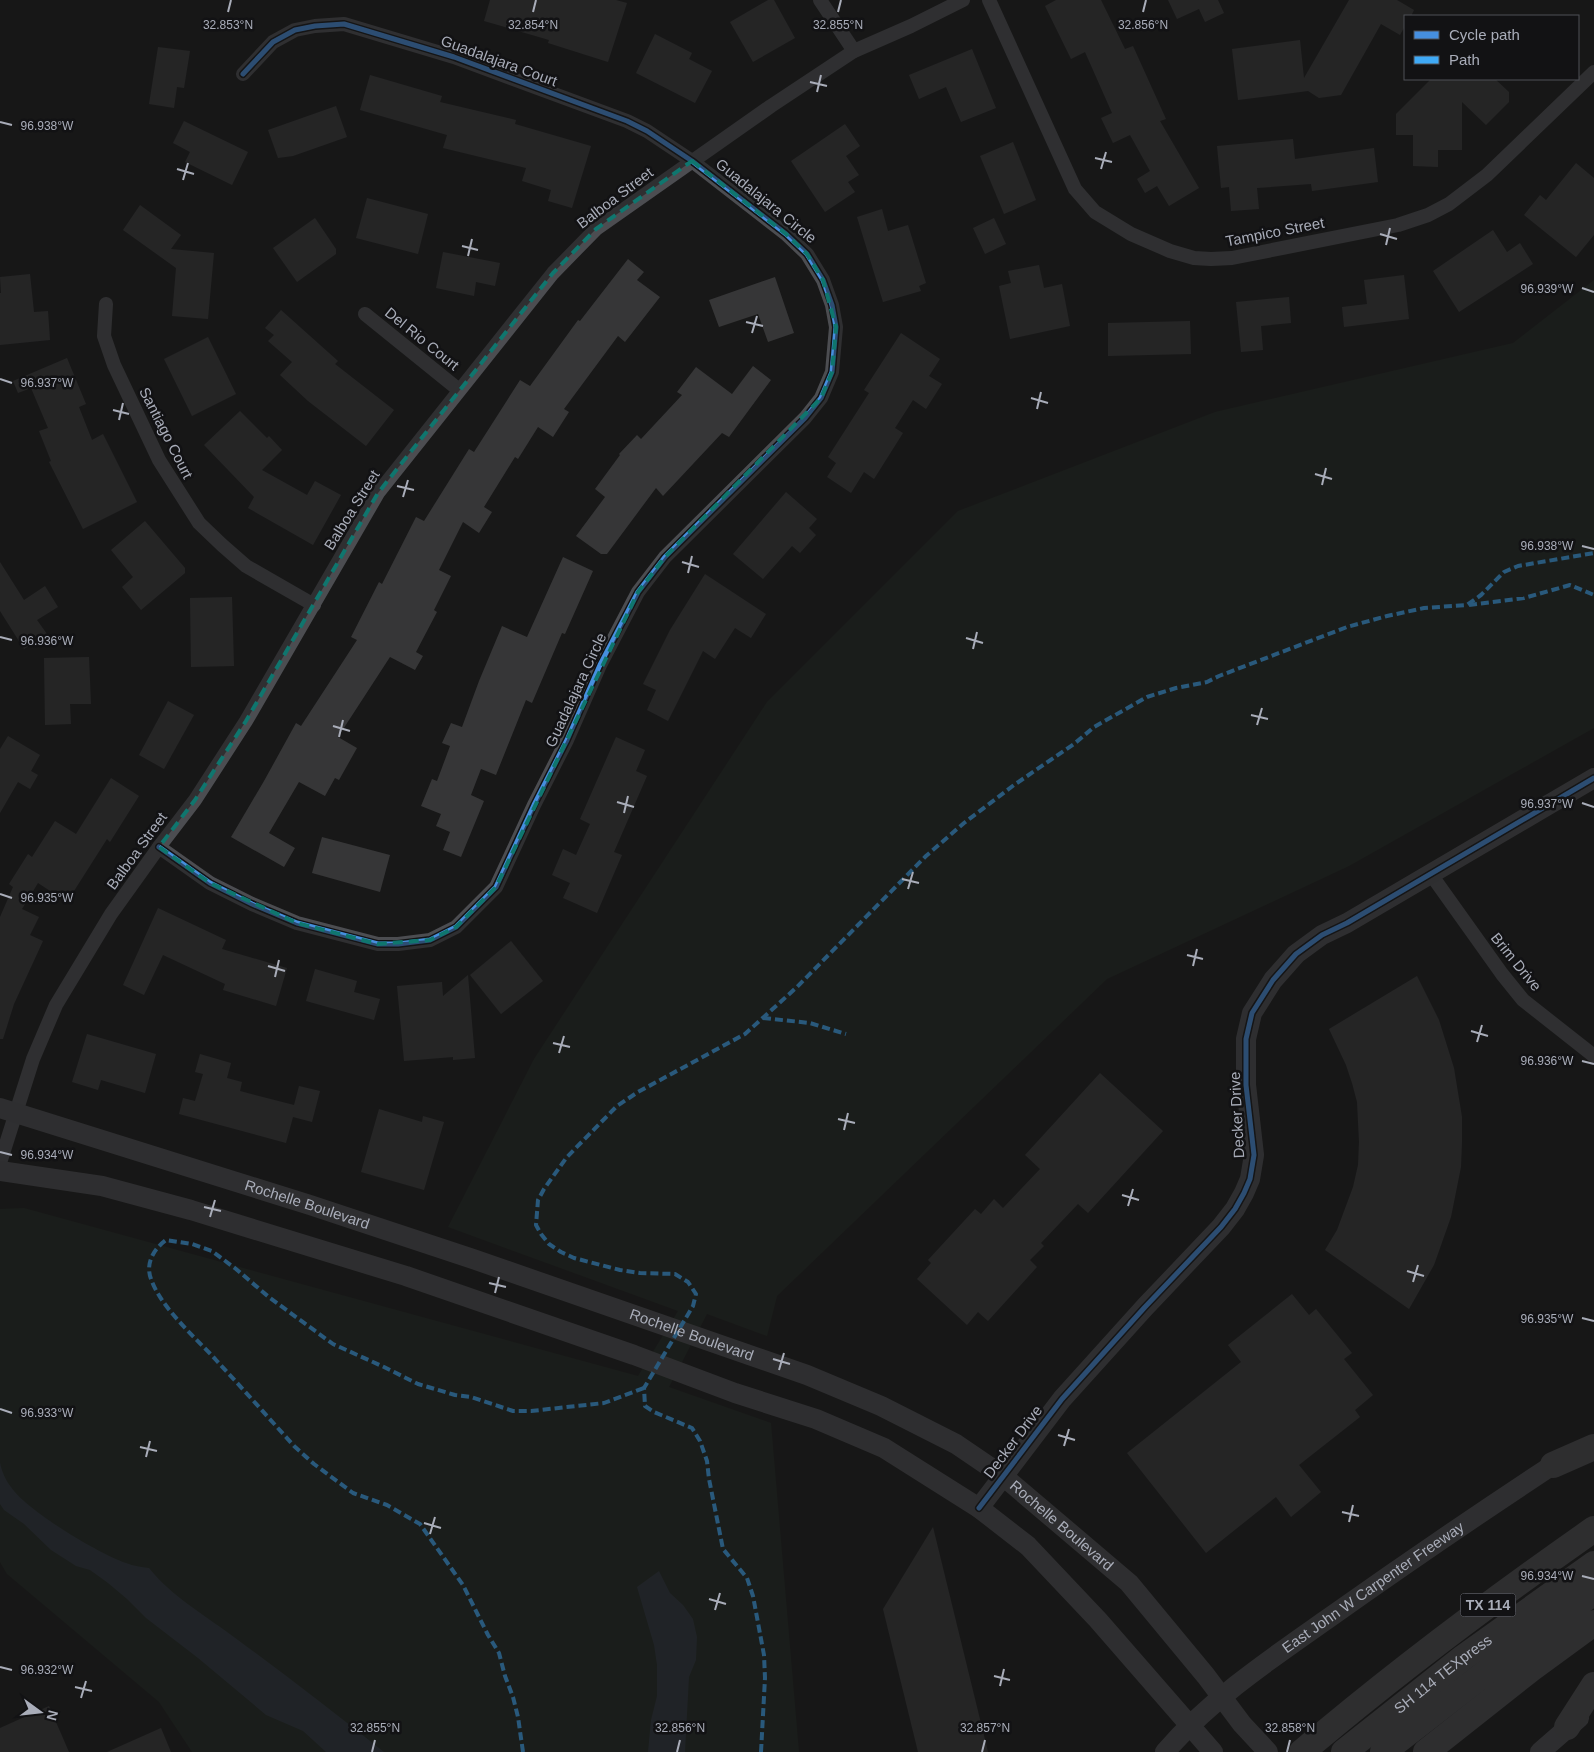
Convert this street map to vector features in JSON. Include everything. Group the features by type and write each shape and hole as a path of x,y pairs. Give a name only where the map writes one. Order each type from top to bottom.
{"highway":[{"path":"1554,1465 1594,1447"},
{"name":"TX 114","path":"1302,1752 1385,1684 1512,1587 1594,1529"},
{"name":"SH 114 TEXpress","path":"1344,1752 1464,1657 1594,1564"},
{"name":"SH 114 TEXpress","path":"1384,1752 1502,1660 1594,1592"},
{"path":"1426,1752 1594,1623"},
{"path":"1568,1727 1594,1685"}],"main road":[{"name":"Decker Drive","path":"978,1508 1062,1399 1145,1306 1221,1227 1244,1193 1250,1179 1254,1155 1246,1085 1246,1039 1252,1013 1273,980 1296,954 1322,935 1347,923 1594,778"},
{"name":"Rochelle Boulevard","path":"8,1110 473,1259 807,1375 898,1415 956,1444 1003,1476 1129,1583 1222,1696 1242,1724 1268,1752"},
{"path":"0,1171 102,1186 191,1210 406,1276 625,1352 735,1393 816,1419 884,1448 978,1508 1028,1546 1098,1620 1188,1726 1209,1747"},
{"name":"East John W Carpenter Freeway","path":"1165,1752 1188,1726 1222,1696 1268,1661 1405,1564 1594,1439"},
{"path":"1540,1752 1594,1706"}],"street":[{"path":"820,0 854,51"},
{"name":"Balboa Street","path":"0,1163 8,1110 33,1059 56,1004 111,914 195,800 246,721 378,493 553,273 596,229 771,106 854,51 911,26 963,0"},
{"name":"Tampico Street","path":"989,0 1075,189 1095,212 1131,234 1170,251 1194,258 1232,258 1398,225 1428,215 1449,204 1487,175 1594,72"},
{"name":"Guadalajara Court","path":"243,74 273,42 295,30 315,26 344,24 454,57 627,121 654,135 692,161"},
{"name":"Guadalajara Circle","path":"159,847 210,883 252,904 297,923 378,944 398,944 430,940 456,927 496,887 567,740 600,665 638,592 665,557 805,418 821,398 832,372 836,327 832,304 823,280 807,254 786,234 692,161"},
{"name":"Santiago Court","path":"106,304 104,336 114,365 159,460 199,523 246,566 314,605"},
{"name":"Del Rio Court","path":"365,314 459,390"},
{"name":"Brim Drive","path":"1430,873 1502,974 1523,1000 1594,1056"}],"highlighted area":[{"path":"692,161 786,234 807,254 823,280 836,327 832,372 821,398 665,557 638,592 496,887 456,927 430,940 378,944 297,923 210,883 159,847 195,800 246,721 378,493 553,273 596,229"}],"shaded area":[{"path":"1594,280 1594,728 1349,866 1107,979 777,1296 767,1336 707,1314 669,1387 771,1423 799,1752 192,1752 159,1702 7,1574 0,1562 0,1209 24,1208 638,1376 678,1311 448,1227 534,1059 767,702 958,511 1215,412 1513,343"},
{"path":"0,1462 9,1485 19,1496 47,1519 99,1551 129,1564 149,1568 179,1597 275,1667 384,1752 326,1752 303,1731 266,1715 198,1658 146,1618 108,1583 90,1570 76,1566 51,1550 24,1524 4,1510 0,1504"},
{"path":"659,1571 670,1593 683,1605 693,1619 697,1637 696,1660 689,1677 685,1752 648,1752 651,1720 657,1696 657,1665 654,1645 637,1587"}],"building":[{"path":"490,0 616,0 627,3 608,62 548,43 549,40 484,21"},
{"path":"768,0 774,0 795,38 753,62 730,22"},
{"path":"1056,0 1101,0 1125,49 1133,46 1166,119 1160,121 1199,188 1169,206 1157,186 1145,193 1137,179 1150,171 1130,135 1113,143 1101,118 1112,113 1085,52 1071,59 1045,6"},
{"path":"1168,0 1218,0 1224,13 1205,22 1199,9 1177,19"},
{"path":"1349,0 1397,0 1414,10 1412,15 1404,15 1404,28 1400,35 1381,24 1341,95 1319,98 1308,91 1238,100 1232,49 1300,40 1304,78"},
{"path":"655,34 692,53 689,59 712,71 695,103 636,73"},
{"path":"158,47 190,51 184,88 177,87 174,108 149,104"},
{"path":"972,49 996,108 961,122 946,87 919,99 909,75"},
{"path":"370,75 442,96 440,102 516,120 515,124 591,146 572,208 548,201 551,190 522,181 526,168 443,148 447,135 360,110"},
{"path":"1430,80 1496,80 1509,92 1509,102 1486,125 1462,102 1462,150 1438,150 1438,167 1413,166 1413,135 1396,135 1396,114"},
{"path":"336,106 347,137 293,156 278,158 268,130"},
{"path":"184,121 248,152 232,185 185,162 190,152 173,143"},
{"path":"845,124 860,146 846,156 859,175 848,182 855,192 825,212 791,161"},
{"path":"1293,139 1295,159 1374,148 1378,182 1312,191 1311,184 1257,188 1259,209 1231,211 1229,187 1221,188 1217,146"},
{"path":"1013,142 1036,200 1004,214 980,156"},
{"path":"1576,163 1594,178 1594,235 1576,257 1524,215 1540,195 1546,200"},
{"path":"367,198 428,214 418,254 356,238"},
{"path":"140,205 181,235 171,249 214,253 208,319 172,316 176,268 123,230"},
{"path":"882,209 888,231 908,225 926,283 919,286 921,291 883,302 857,217"},
{"path":"315,218 336,249 336,254 297,282 273,248"},
{"path":"994,218 1006,244 985,254 973,228"},
{"path":"1493,230 1507,252 1520,243 1533,264 1459,312 1433,271"},
{"path":"443,252 500,263 495,286 476,282 474,296 436,288"},
{"path":"628,259 644,272 637,280 660,297 625,342 618,336 564,409 569,412 553,437 538,427 518,459 515,457 484,507 492,512 479,533 463,522 439,570 451,576 434,610 437,612 416,652 423,656 415,670 390,657 338,737 357,748 339,780 335,778 325,796 299,782 269,833 295,848 284,867 231,837 296,723 301,726 357,640 351,637 379,582 382,584 416,517 424,521 469,449 474,452 520,380 530,386 578,320 580,321"},
{"path":"1039,265 1044,288 1062,284 1070,326 1010,339 999,286 1011,283 1008,271"},
{"path":"30,274 34,312 48,311 50,340 0,345 0,277"},
{"path":"1404,275 1409,319 1344,327 1342,307 1367,304 1364,280"},
{"path":"775,277 794,333 768,342 758,314 719,327 709,300"},
{"path":"1289,297 1291,323 1261,326 1263,350 1241,352 1236,302"},
{"path":"281,310 338,361 335,364 394,410 366,446 308,401 280,375 292,362 268,341 274,335 265,328"},
{"path":"1190,321 1191,354 1108,356 1108,323"},
{"path":"901,333 940,359 929,376 942,384 926,409 913,400 895,428 903,433 874,479 864,472 851,493 827,477 836,463 828,457 869,393 864,390"},
{"path":"208,337 236,394 192,416 164,359"},
{"path":"67,358 86,404 79,407 92,440 103,434 137,502 83,529 49,462 51,461 39,431 48,428 31,388 18,393 13,381"},
{"path":"753,366 771,380 729,437 722,433 663,496 656,488 607,554 601,554 576,536 605,497 595,489 619,454 637,435 641,439 682,395 677,392 696,367 732,394"},
{"path":"240,411 282,450 262,470 307,495 315,481 341,495 313,545 248,508 254,497 204,445"},
{"path":"786,492 817,519 809,528 816,535 800,553 792,546 763,579 733,554"},
{"path":"145,521 185,568 185,573 141,610 122,587 133,577 111,550"},
{"path":"563,557 593,571 565,634 562,633 532,703 526,700 496,775 481,769 471,795 484,801 461,857 443,850 450,832 436,826 441,814 421,806 432,779 437,781 450,746 442,743 451,723 462,727 502,626 527,637"},
{"path":"0,562 24,600 45,586 58,607 37,620 47,634 24,649 0,611"},
{"path":"705,574 766,614 751,638 735,628 715,659 703,651 668,721 647,710 656,690 643,684 670,630"},
{"path":"232,597 234,666 191,667 190,598"},
{"path":"89,657 91,704 70,704 71,724 45,725 44,658"},
{"path":"168,701 194,715 164,769 139,755"},
{"path":"8,736 40,755 31,771 38,775 30,789 18,782 0,813 0,749"},
{"path":"616,737 645,750 636,771 647,776 614,852 622,855 597,913 563,898 570,883 552,875 563,849 576,855 590,824 580,819"},
{"path":"111,778 139,796 110,842 107,839 67,902 38,883 22,909 39,917 30,935 43,941 14,1004 3,1039 0,1039 0,917 13,887 9,884 28,854 32,857 55,821 76,834"},
{"path":"322,837 390,855 380,892 312,873"},
{"path":"158,908 226,940 222,949 287,968 276,1006 223,990 225,984 163,955 144,995 123,985"},
{"path":"511,941 543,981 501,1014 470,975"},
{"path":"315,969 357,981 354,992 380,999 374,1020 306,1001"},
{"path":"468,975 475,1058 453,1060 453,1057 404,1061 397,986 442,982 443,996"},
{"path":"1417,976 1439,1020 1454,1068 1462,1117 1462,1142 1461,1167 1451,1217 1434,1265 1409,1309 1325,1250 1337,1230 1353,1187 1358,1165 1359,1142 1357,1102 1352,1083 1346,1065 1329,1029"},
{"path":"87,1034 156,1054 145,1093 101,1080 98,1090 72,1082"},
{"path":"200,1054 231,1063 227,1078 242,1082 240,1091 294,1105 299,1086 320,1091 312,1122 293,1117 286,1143 179,1114 183,1098 195,1101 203,1074 195,1072"},
{"path":"1100,1073 1163,1131 1088,1213 1078,1204 1041,1243 1044,1246 1030,1260 1037,1267 988,1321 978,1312 967,1325 917,1279 931,1263 928,1260 975,1209 981,1214 994,1199 1003,1208 1040,1169 1025,1155"},
{"path":"379,1109 422,1122 423,1116 444,1122 424,1190 361,1172"},
{"path":"1292,1294 1309,1315 1316,1309 1352,1353 1344,1359 1373,1395 1355,1410 1360,1417 1299,1465 1321,1492 1291,1517 1276,1497 1206,1553 1127,1453 1241,1362 1228,1345"},
{"path":"933,1527 988,1752 918,1752 883,1609"},
{"path":"49,1706 69,1752 0,1752 0,1728"},
{"path":"161,1728 171,1752 107,1752"}],"marked path":[{"path":"761,1752 765,1678 764,1655 753,1596 747,1578 723,1549 707,1461 700,1441 692,1428 654,1412 645,1406 644,1388 693,1306 696,1294 688,1282 675,1274 640,1273 620,1270 574,1258 549,1244 536,1225 538,1200 544,1189 567,1157 617,1106 638,1092 745,1034 797,987 926,856 964,823 1014,785 1074,744 1094,727 1147,697 1176,688 1207,682 1347,627 1424,608 1467,605 1481,595 1504,572 1518,566 1594,553"},
{"path":"1469,605 1524,598 1570,585 1594,595"},
{"path":"763,1018 810,1023 846,1034"},
{"path":"523,1752 518,1717 499,1653 463,1585 420,1524 387,1505 353,1493 314,1464 294,1446 171,1312 151,1279 149,1273 150,1262 154,1252 166,1240 192,1244 212,1251 270,1298 333,1344 418,1384 455,1395 471,1397 513,1411 531,1411 604,1403 644,1388"}],"cycle path":[{"path":"159,847 210,883 252,904 297,923 378,944 398,944 430,940 456,927 496,887 567,740 600,665 638,592 665,557 805,418 821,398 832,372 836,327 832,305 823,280 807,254 786,234 692,161 647,131 627,121 454,57 344,24 315,26 295,30 273,42 243,74"},
{"path":"979,1508 1062,1399 1145,1307 1221,1227 1235,1209 1244,1193 1250,1179 1254,1155 1246,1085 1246,1039 1252,1013 1273,980 1296,954 1322,935 1347,923 1594,778"}]}
